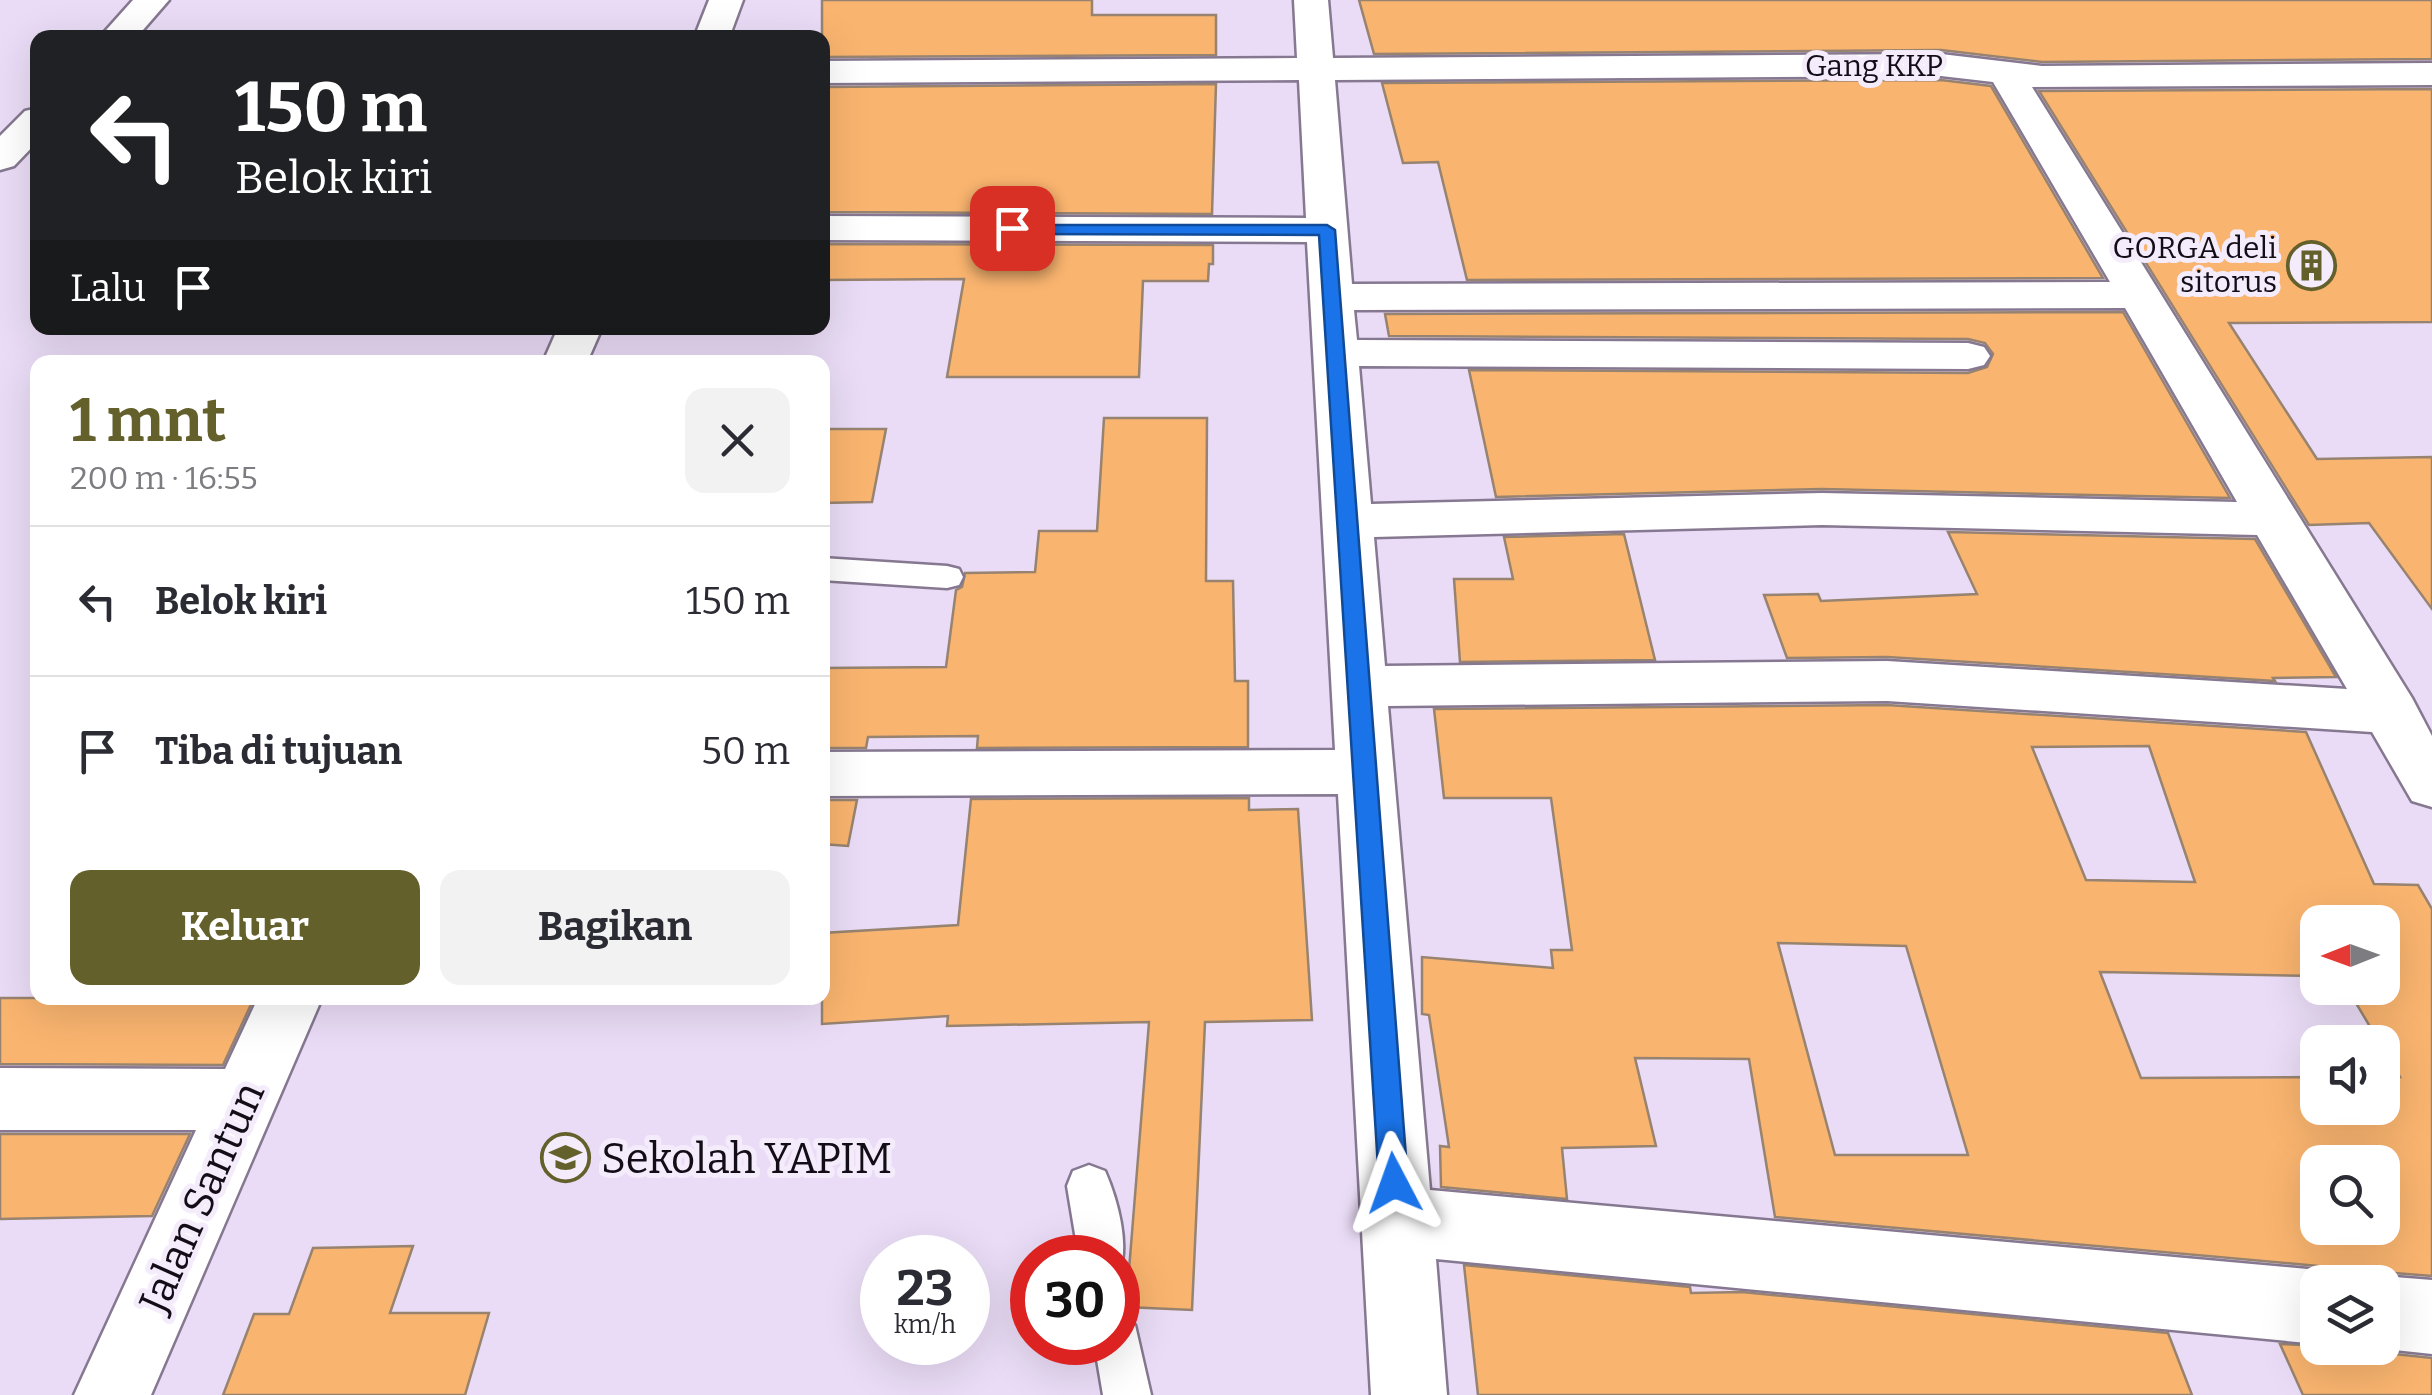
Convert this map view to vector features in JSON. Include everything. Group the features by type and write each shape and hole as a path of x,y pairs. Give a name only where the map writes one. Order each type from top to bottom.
{"street":[{"path":"124,30 152,0"},
{"path":"714,30 726,0"},
{"path":"1311,0 1409,1395"},
{"name":"Gang KKP","path":"830,72 1941,64 2042,77 2432,74"},
{"path":"2006,73 2432,785"},
{"path":"0,158 30,127"},
{"path":"830,228 1327,230"},
{"path":"1332,298 2140,295"},
{"path":"1336,353 1968,356"},
{"path":"1348,521 1822,509 2274,518"},
{"path":"1358,686 1887,682 2392,713"},
{"path":"830,774 1365,772"},
{"name":"Jalan Santun","path":"112,1395 287,1005"},
{"path":"0,1099 246,1100"},
{"path":"1396,1221 2300,1305"},
{"path":"2400,1315 2432,1318"}],"lane":[{"path":"830,570 947,577"},
{"path":"1090,1186 1098,1235"},
{"path":"1122,1365 1127,1395"}],"building":[{"path":"822,0 1092,0 1092,15 1216,15 1216,55 830,57 830,30 822,30"},
{"path":"1359,0 2432,0 2432,59 2042,62 1941,50 1374,54"},
{"path":"1941,80 1991,86 2103,278 1467,280 1438,162 1403,163 1382,83"},
{"path":"1216,84 1212,214 830,212 830,87"},
{"path":"2432,89 2432,322 2229,323 2317,459 2432,457 2432,609 2369,523 2309,525 2039,91"},
{"path":"830,244 1213,245 1208,281 1143,281 1139,377 947,377 964,279 830,280"},
{"path":"2123,312 2230,498 1822,489 1496,497 1469,370 1968,373 1987,367 1993,354 1985,343 1968,339 1389,336 1385,314"},
{"path":"1104,418 1207,418 1206,581 1233,581 1235,681 1248,681 1248,747 977,748 978,736 868,737 866,748 830,748 830,668 946,667 956,590 962,587 965,573 1035,572 1039,531 1097,531"},
{"path":"830,429 886,429 872,502 830,503"},
{"path":"1948,532 2255,539 2336,677 2273,678 2275,681 1887,657 1787,658 1764,595 1818,594 1821,601 1977,594"},
{"path":"1624,534 1655,660 1460,662 1454,579 1513,579 1504,537"},
{"path":"1887,705 2306,732 2374,884 2418,885 2432,909 2432,1276 2400,1273 2400,1265 2307,1265 1775,1217 1749,1059 1635,1058 1656,1146 1562,1148 1567,1199 1441,1187 1440,1146 1449,1147 1429,1015 1422,1014 1422,957 1553,968 1551,950 1572,950 1551,798 1444,798 1434,709","holes":["2149,746 2195,882 2086,880 2032,747","2300,905 2400,905 2400,1005 2357,1005 2369,1025 2400,1025 2400,1125 2300,1125 2300,1077 2141,1078 2100,972 2300,976","1778,943 1906,946 1968,1155 1835,1155"]},
{"path":"1249,798 1249,810 1298,809 1312,1020 1205,1022 1192,1310 1140,1308 1140,1235 1132,1235 1149,1022 947,1026 948,1016 822,1024 822,1005 830,1005 830,933 958,925 971,799"},
{"path":"830,800 857,800 848,846 830,845"},
{"path":"0,998 30,998 30,1005 251,1005 223,1065 0,1064"},
{"path":"0,1134 190,1134 152,1216 0,1219"},
{"path":"413,1246 390,1313 489,1313 465,1395 223,1395 254,1314 289,1314 313,1248"},
{"path":"1464,1265 1690,1287 1691,1293 1742,1292 2168,1333 2192,1395 1478,1395"},
{"path":"2280,1344 2300,1345 2300,1365 2400,1365 2400,1355 2432,1358 2432,1395 2303,1395"}],"place":[{"name":"GORGA deli sitorus","path":"2312,265"},
{"name":"Sekolah YAPIM","path":"566,1158"}],"route":[{"path":"1012,228 1327,230 1394,1183"}]}
